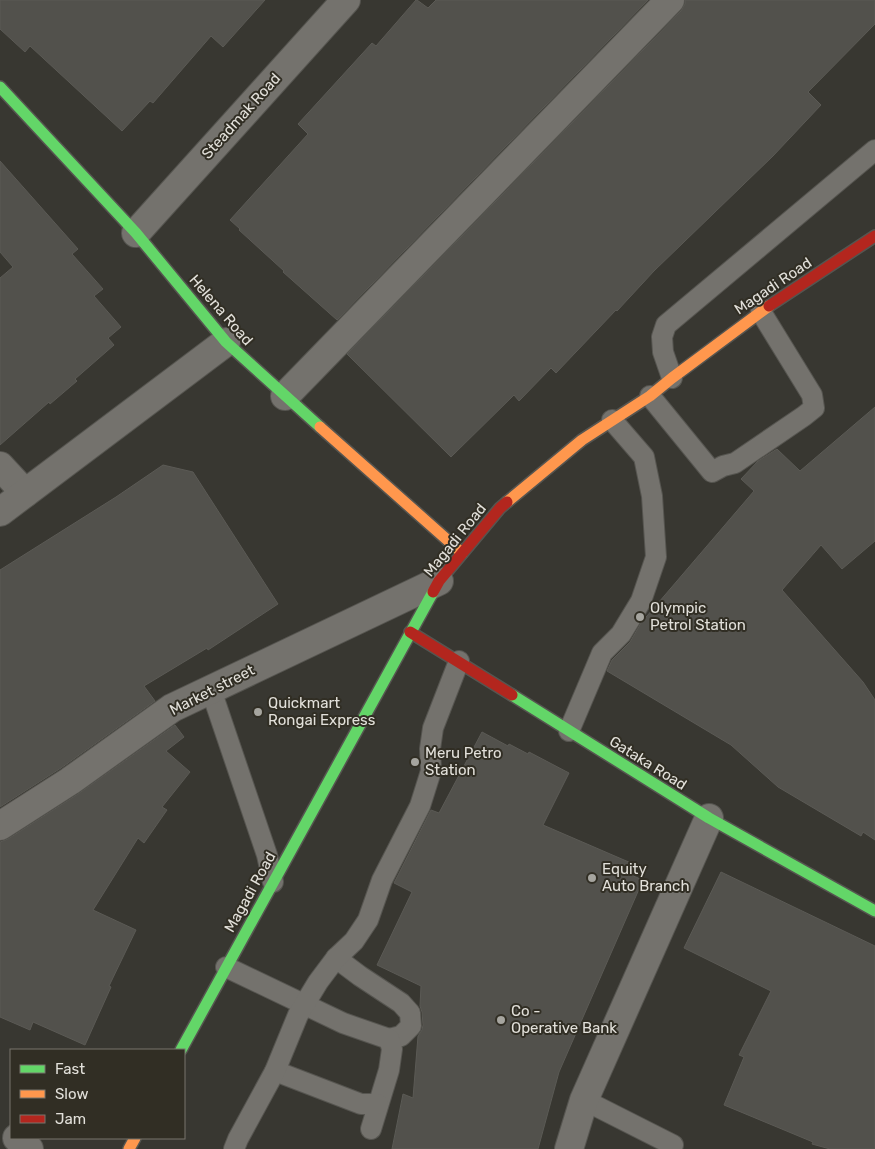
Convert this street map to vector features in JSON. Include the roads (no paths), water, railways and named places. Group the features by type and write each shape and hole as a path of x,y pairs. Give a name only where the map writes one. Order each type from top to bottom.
{"main road":[{"name":"Helena Road","path":"0,87 136,233 226,342 462,553"},
{"name":"Magadi Road","path":"182,1049 439,582 500,508 582,440 650,396 761,312 875,236"},
{"name":"Gataka Road","path":"410,632 708,818 875,911"}],"street":[{"name":"Steadmak Road","path":"136,233 346,0"},
{"path":"285,396 670,0"},
{"path":"0,512 226,342"},
{"path":"0,466 25,493"},
{"name":"Market street","path":"0,826 70,781 172,708 439,582"},
{"path":"570,1149 584,1100 708,818"},
{"path":"18,1139 29,1149"}],"lane":[{"path":"672,378 663,352 662,337 666,325 875,150"},
{"path":"650,396 712,472 722,466 735,462 804,416 814,408 812,396 761,312"},
{"path":"569,731 602,653 621,634 641,601 656,557 652,496 644,457 612,420"},
{"path":"234,1149 274,1071 298,1015 318,982 336,958 354,941 368,920 382,880 420,806 431,771 430,749 433,728 458,661"},
{"path":"211,690 267,855 273,882"},
{"path":"226,967 342,1023 389,1040 401,1036 411,1026 410,1013 401,1003 336,958"},
{"path":"371,1129 389,1070 392,1050 389,1040"},
{"path":"274,1071 361,1104 378,1104"},
{"path":"584,1100 673,1145 671,1149"}],"place":[{"name":"Olympic Petrol Station","path":"640,617"},
{"name":"Quickmart Rongai Express","path":"258,712"},
{"name":"Meru Petro Station","path":"415,762"},
{"name":"Equity Auto Branch","path":"592,878"},
{"name":"Co - Operative Bank","path":"501,1020"}]}
